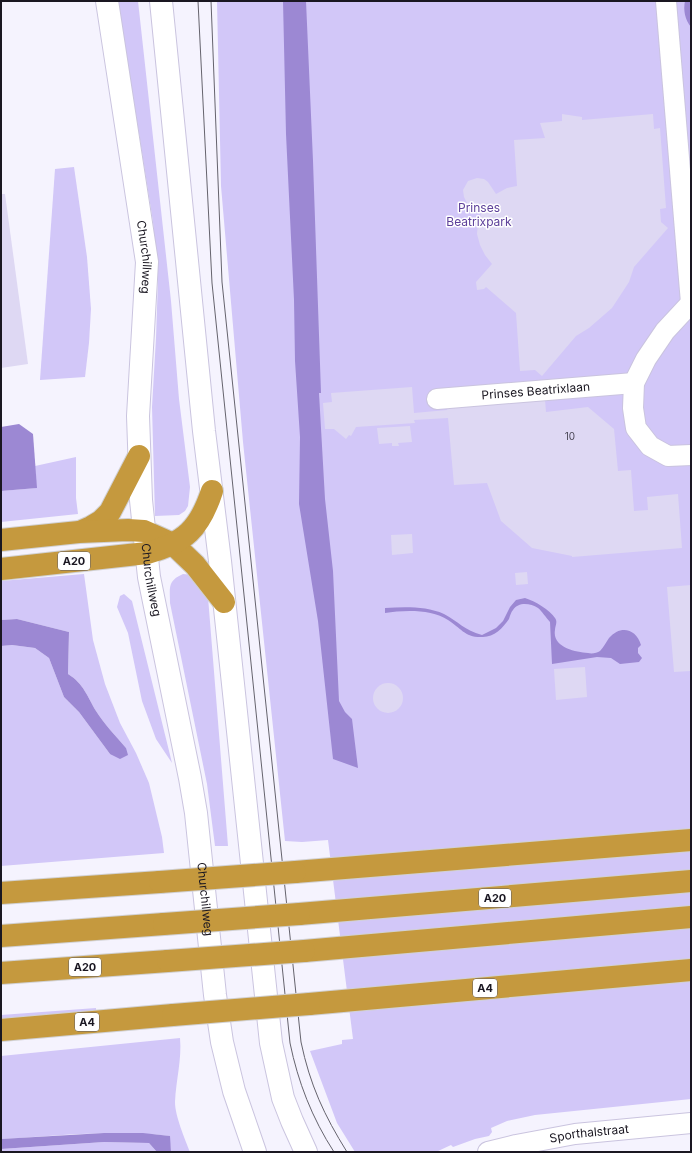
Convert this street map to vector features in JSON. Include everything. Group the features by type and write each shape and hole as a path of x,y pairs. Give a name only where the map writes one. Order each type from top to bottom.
{"highway":[{"path":"79,532 101,521 110,512 139,456"},
{"path":"147,553 173,544 184,536 201,518 212,490"},
{"name":"A20","path":"1,540 79,532 128,530 144,532"},
{"path":"144,532 173,544 195,565 224,602"},
{"name":"A20","path":"1,569 147,553"},
{"path":"1,893 295,872 691,840"},
{"name":"A20","path":"1,936 299,914 691,881"},
{"name":"A20","path":"1,973 304,951 691,917"},
{"name":"A4","path":"1,1030 691,970"}],"main road":[{"name":"Churchillweg","path":"106,1 147,262 138,416 144,532 149,577 196,813 215,996 222,1042 236,1097 255,1152"},
{"path":"161,1 204,431 212,490 271,1043 283,1098 306,1152"}],"street":[{"path":"666,1 691,303 673,321 646,359 634,383 633,408 636,428 650,446 668,456 691,455"},
{"name":"Prinses Beatrixlaan","path":"437,398 634,383"},
{"name":"Sporthalstraat","path":"488,1152 575,1134 691,1123"}],"green space":[{"path":"118,1 138,1 171,301 179,399 190,487 188,506 185,511 179,515 155,516 152,407 158,279 153,222"},
{"name":"Prinses Beatrixpark","path":"217,1 691,1 691,1099 535,1115 507,1121 491,1128 492,1132 489,1136 475,1139 453,1147 451,1145 436,1152 355,1152 337,1123 310,1051 342,1044 342,1040 353,1039 328,840 302,842 285,841 243,442 221,186"},
{"path":"74,167 87,257 91,309 85,377 40,380 55,169"},
{"path":"76,457 76,498 78,514 1,522 1,491 36,488 35,466"},
{"path":"84,574 93,640 105,684 120,723 136,753 149,783 162,837 164,853 1,866 1,646 12,645 35,648 49,658 64,697 79,712 110,754 126,748 99,716 82,686 68,674 69,632 17,619 1,620 1,581"},
{"path":"183,574 194,575 208,597 228,846 215,846 207,784 170,603 170,586 174,579"},
{"path":"124,594 132,601 172,763 156,739 142,701 128,633 117,607 120,596"},
{"path":"96,1008 96,1013 1,1021 1,1015"},
{"path":"180,1038 175,1108 190,1152 171,1152 169,1136 148,1134 106,1133 1,1139 1,1056"},
{"path":"104,1142 149,1143 157,1152 1,1152 1,1149"}],"shaded area":[{"path":"283,1 306,1 321,393 319,393 325,499 333,571 339,701 345,712 352,719 358,768 333,759 318,621 299,504 300,437 295,361 294,300 286,134"},
{"path":"685,1 691,1 691,27 685,15"},
{"path":"19,424 33,434 37,488 1,491 1,427"},
{"path":"525,598 542,606 553,615 556,621 555,636 557,641 566,648 596,653 603,648 613,634 618,631 627,630 632,632 639,639 641,645 638,648 638,653 642,658 639,662 620,664 611,658 597,657 552,664 550,622 538,608 528,604 515,607 504,626 494,634 487,637 477,637 467,634 441,616 426,612 401,611 385,613 385,608 408,607 437,611 466,628 482,635 496,628 503,621 510,607 516,600"},
{"path":"17,619 69,632 68,674 82,686 99,716 126,748 128,755 120,759 110,754 79,712 64,697 49,658 35,648 12,645 1,646 1,620"},
{"path":"104,1133 143,1133 170,1136 171,1152 157,1152 149,1143 104,1142 1,1149 1,1139"}],"building":[{"path":"562,114 582,117 582,120 653,114 654,129 660,128 666,208 660,209 661,222 668,228 634,267 629,282 612,308 589,328 576,336 542,376 535,370 520,371 516,313 486,287 484,289 477,290 476,282 492,264 480,245 477,234 478,222 482,211 467,203 463,190 468,181 477,178 484,179 488,182 496,194 507,188 517,186 514,140 545,138 540,123 562,121"},
{"path":"1,194 5,194 28,364 1,368"},
{"path":"412,387 414,413 447,410 448,407 545,400 546,412 588,407 614,429 618,471 631,470 634,511 648,510 647,497 678,494 682,548 572,557 532,548 501,521 487,483 454,485 448,418 414,420 415,423 356,427 351,436 349,435 346,439 334,429 325,429 323,403 332,402 331,393"},
{"path":"410,426 412,442 398,443 399,446 392,446 392,443 379,444 377,428"},
{"path":"412,534 413,553 392,555 391,535"},
{"path":"527,572 528,584 516,585 515,573"},
{"path":"691,585 691,671 674,672 667,587"},
{"path":"585,667 587,697 556,700 554,669"},
{"path":"388,683 399,687 403,698 399,709 388,713 377,709 373,698 377,687"}],"tram line":[{"path":"198,1 212,283 290,1043 297,1072 307,1099 319,1126 334,1152"},
{"path":"211,1 222,282 301,1042 313,1086 331,1125 347,1152"}]}
